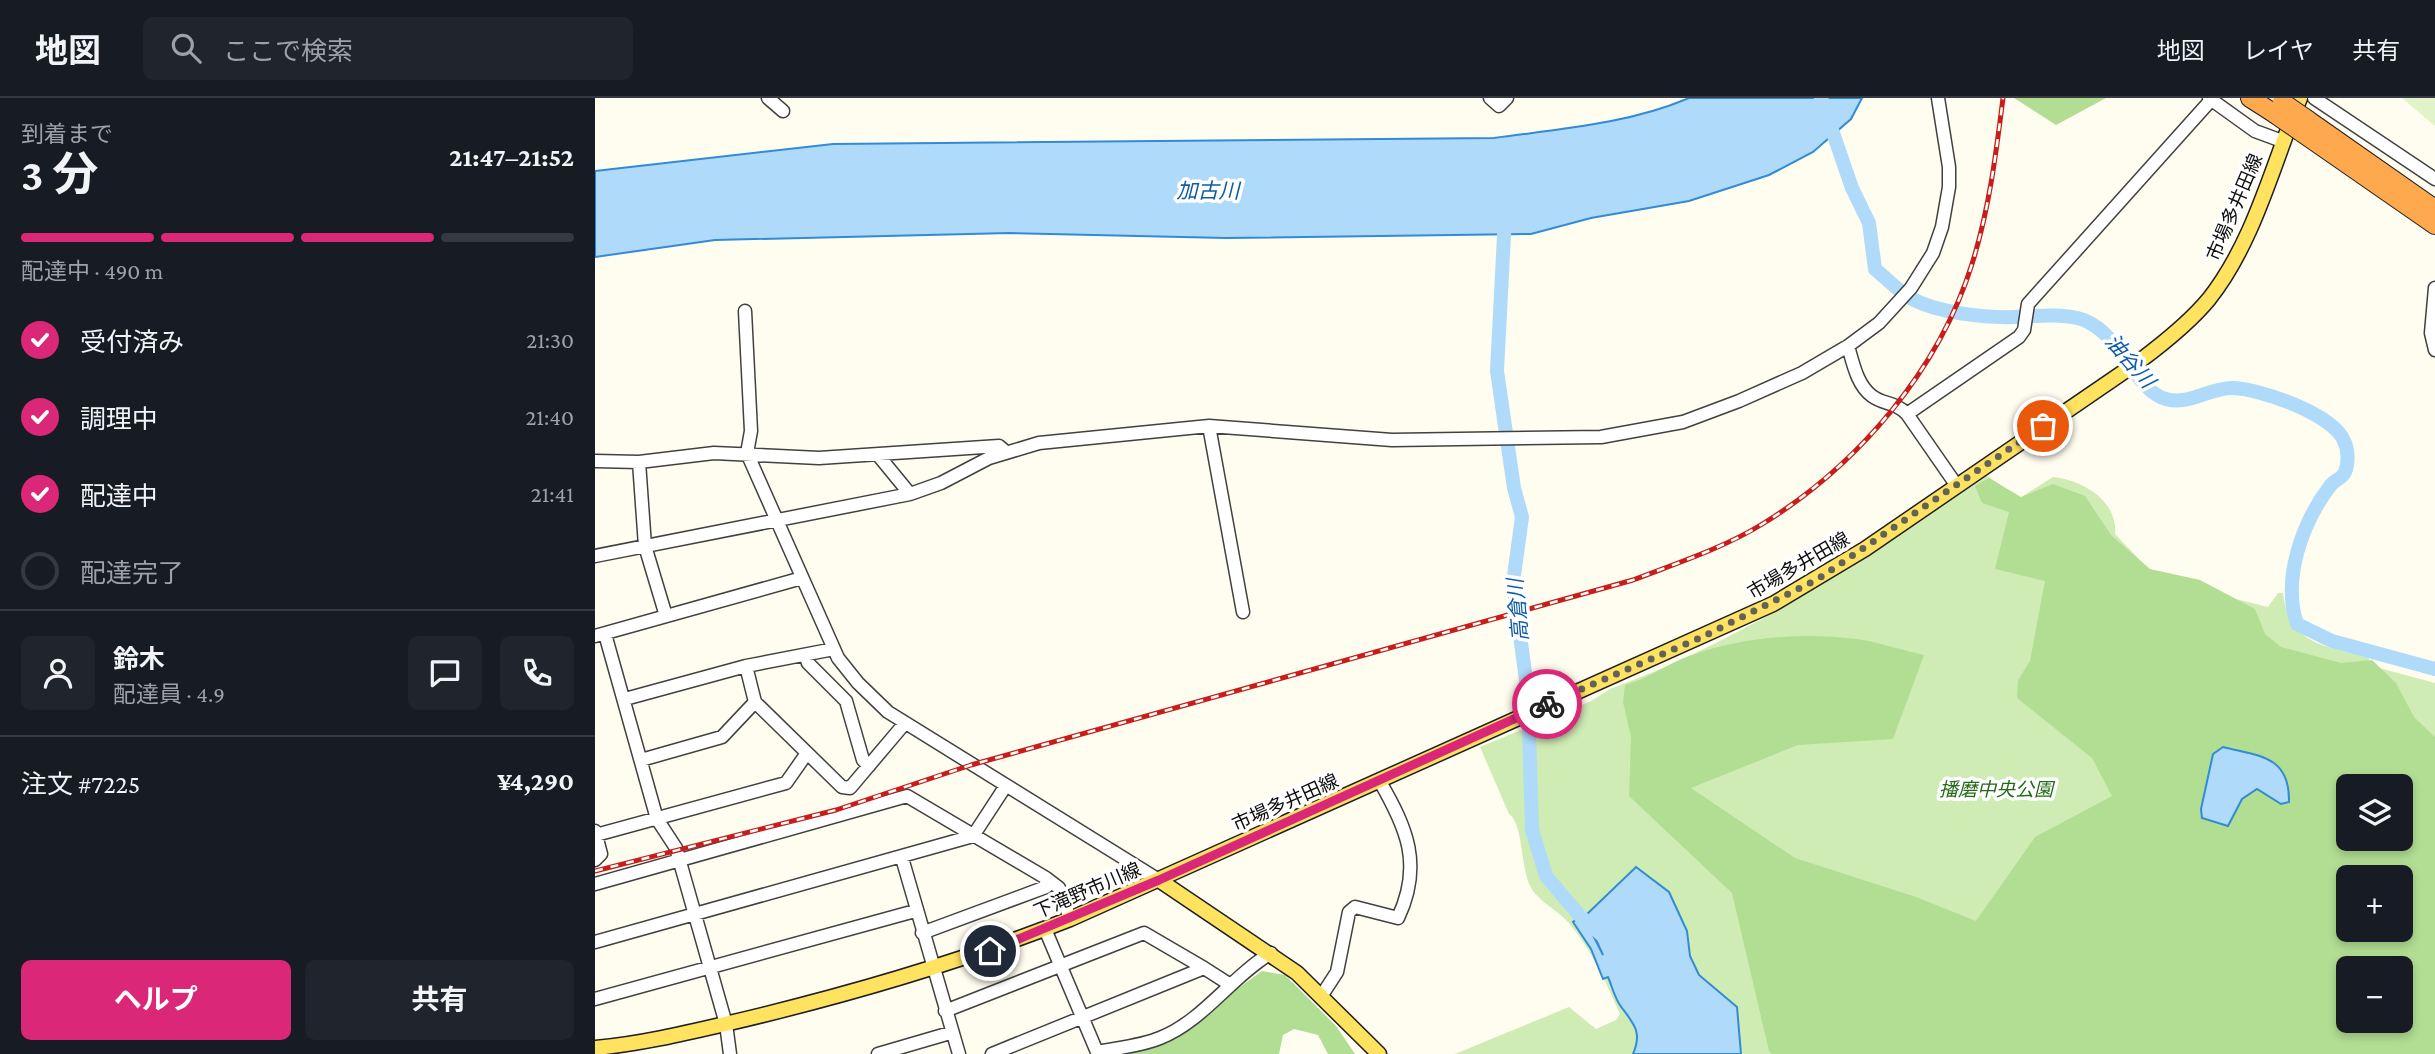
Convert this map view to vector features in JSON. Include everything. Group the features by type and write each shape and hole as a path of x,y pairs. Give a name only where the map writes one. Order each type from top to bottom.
{"highway":[{"path":"2250,98 2283,103 2305,126 2435,225"},
{"path":"2305,126 2435,209"}],"main road":[{"name":"市場多井田線","path":"1159,880 1773,604 1818,579 2141,360 2188,321 2224,279 2247,233 2282,141 2283,103"},
{"name":"下滝野市川線","path":"595,1048 625,1045 792,1010 934,969 1045,929 1159,880 1271,953 1322,995 1379,1054"}],"street":[{"path":"768,98 783,111"},
{"path":"1490,98 1499,106 1507,98"},
{"path":"595,556 910,494 1006,452 1039,443 1209,426 1392,440 1601,437 1683,422 1802,373 1848,346 1879,323 1911,288 1933,253 1948,197 1949,167 1938,98"},
{"path":"2314,98 2435,179"},
{"path":"1907,414 2019,337 2024,330 2026,310 2210,99 2255,131 2282,141"},
{"path":"2435,288 2431,332 2435,350"},
{"path":"745,311 751,431 747,453 834,649 858,683 905,723 1159,880"},
{"path":"1848,346 1860,382 1872,396 1896,403 1907,414 1957,486"},
{"path":"1209,426 1243,612"},
{"path":"595,461 639,462 714,453 819,457 878,455 999,446 1006,452"},
{"path":"878,455 910,494"},
{"path":"639,462 645,546 666,617"},
{"path":"730,1054 726,1024 677,861 676,848 657,819 625,699 600,635 802,578"},
{"path":"625,699 746,667 834,649"},
{"path":"805,655 808,663 846,701 863,760 869,766"},
{"path":"746,667 755,702 842,787 850,788 905,723"},
{"path":"641,760 722,737 755,702"},
{"path":"595,860 601,853 596,833 786,783 807,752"},
{"path":"1322,995 1337,972 1349,912 1355,907 1398,918 1412,883 1411,856 1405,834 1379,780"},
{"path":"595,942 973,836 1005,787"},
{"path":"595,884 907,796 1046,878 1059,888 1070,919"},
{"path":"902,858 958,1054"},
{"path":"922,933 1046,887 1046,878"},
{"path":"595,999 915,911"},
{"path":"1045,929 1097,1052 1160,1038 1199,1013 1229,984 1271,953"},
{"path":"945,1011 1145,933 1229,984"},
{"path":"992,1054 1204,968"},
{"path":"878,1054 950,1033"}],"green space":[{"path":"2014,98 2106,98 2056,125"},
{"path":"2402,98 2435,98 2435,126"},
{"name":"播磨中央公園","path":"1987,476 2020,498 2053,477 2064,479 2087,488 2105,502 2111,512 2115,534 2159,580 2268,607 2278,593 2283,593 2293,624 2312,640 2324,646 2369,658 2368,665 2435,683 2435,1054 1455,1054 1569,1007 1596,1029 1616,1020 1620,1014 1603,976 1582,940 1565,919 1541,900 1530,886 1517,827 1480,747 1591,701 1610,689 1710,646 1852,566"},
{"name":"播磨中央公園","path":"1989,478 2021,497 2053,484 2085,496 2111,535 2150,569 2200,580 2255,609 2265,634 2281,647 2341,663 2372,660 2396,683 2414,717 2435,737 2435,1054 1772,1054 1769,1051 1732,893 1629,796 1631,737 1623,702 1625,685 1692,655 1752,640 1794,636 1836,637 1873,642 1924,655 1893,739 1798,745 1691,788 1795,858 1916,897 1976,921 2035,837 2112,796 2092,758 2017,698 2018,680 2030,661 2045,581 1995,569 2009,512 1982,503 1975,486"},
{"path":"1262,971 1285,975 1336,1026 1355,1054 1328,1054 1318,1035 1294,1029 1283,1035 1279,1054 1105,1054 1170,1038"}],"water":[{"name":"加古川","path":"1689,98 1862,98 1851,119 1813,152 1769,175 1689,201 1591,218 1531,234 1226,238 1010,233 715,240 595,257 595,171 833,144 1494,138 1618,120"},
{"path":"2223,747 2260,756 2278,766 2288,787 2289,802 2281,804 2257,789 2242,799 2228,826 2202,818 2201,809 2213,754"},
{"path":"1636,867 1669,892 1687,931 1690,956 1699,975 1737,1007 1741,1054 1633,1054 1637,1040 1634,1024 1617,1001 1608,977 1603,979 1591,949 1573,922 1582,914 1603,955 1585,916"}],"waterway":[{"name":"油谷川","path":"1821,98 1852,188 1869,223 1875,269 1907,296 1935,308 1962,314 2003,317 2059,316 2084,320 2109,338 2146,386 2166,399 2183,400 2225,388 2245,389 2295,405 2326,421 2337,431 2345,444 2347,464 2344,474 2332,484 2320,501 2297,552 2292,589 2297,624 2332,641 2435,669"},
{"name":"高倉川","path":"1505,216 1497,371 1514,488 1522,517 1513,583 1528,695 1532,830 1546,876 1580,916 1603,936"}],"railway":[{"path":"595,871 836,810 971,765 1633,580 1749,532 1799,500 1862,444 1891,412 1939,341 1957,303 1978,244 1991,182 2003,98"}],"way so far":[{"path":"1547,704 1700,638 1773,604 1818,579 2043,426"}],"route":[{"path":"990,951 1159,880 1547,704"}]}
